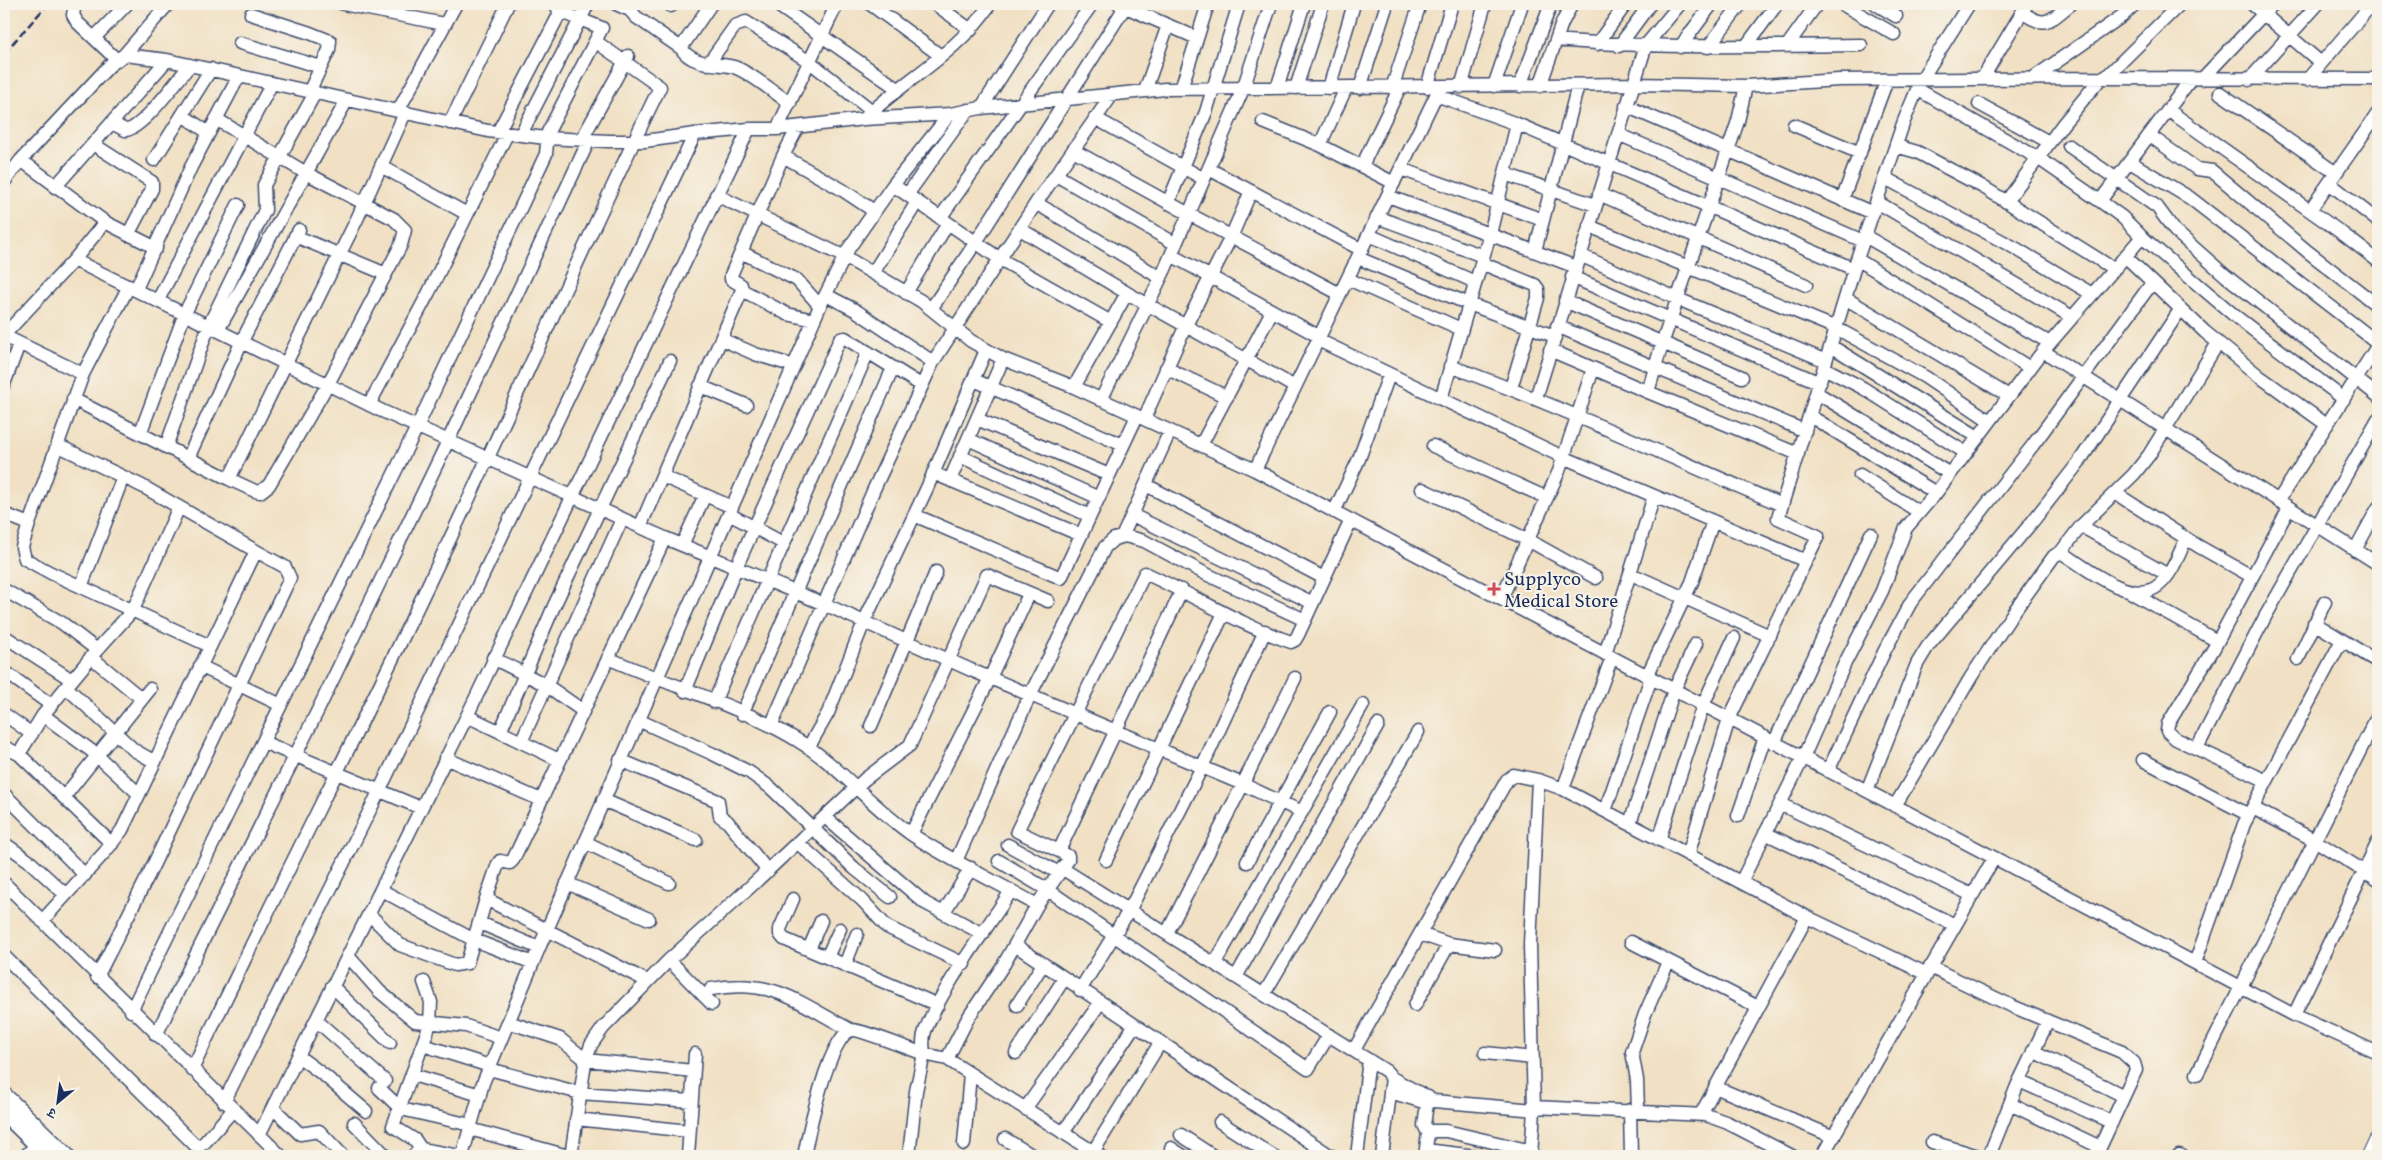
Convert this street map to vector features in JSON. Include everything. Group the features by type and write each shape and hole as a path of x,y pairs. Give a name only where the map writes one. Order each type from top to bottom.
{"highway":[{"path":"2371,1156 2378,1141"}],"main road":[{"path":"4,1095 67,1156"},
{"path":"4,1113 48,1156"}],"street":[{"path":"75,4 73,15 77,22 94,38 120,57 167,60 502,133 546,138 633,141 749,129 777,130 868,115 950,114 981,108 1181,89 1396,87 1434,90 1494,86 1633,84 1746,86 1839,80 1887,80 1919,85 1982,79 2103,78 2378,80"},
{"path":"94,38 127,4"},
{"path":"4,182 21,160 168,4"},
{"path":"343,4 444,24"},
{"path":"229,479 340,254 381,166 402,112 444,24 456,4"},
{"path":"450,123 508,4"},
{"path":"521,134 588,4"},
{"path":"616,4 632,7 636,17 681,48 684,53 708,64 736,68 790,103"},
{"path":"681,48 711,4"},
{"path":"776,4 898,89"},
{"path":"777,130 837,4"},
{"path":"870,4 941,56"},
{"path":"868,115 971,30 990,4"},
{"path":"981,108 1048,4"},
{"path":"906,293 944,221 1092,4"},
{"path":"1181,89 1208,4"},
{"path":"1168,202 1214,89 1239,4"},
{"path":"1101,400 1161,278 1244,88 1271,4"},
{"path":"1277,88 1304,4"},
{"path":"1296,88 1324,4"},
{"path":"1329,88 1354,4"},
{"path":"1360,88 1386,4"},
{"path":"1362,166 1396,87 1420,4"},
{"path":"1255,470 1388,196 1434,90 1452,4"},
{"path":"1461,87 1486,4"},
{"path":"1494,86 1522,4"},
{"path":"1520,86 1551,4"},
{"path":"1540,86 1556,40 1572,4"},
{"path":"1598,44 1626,4"},
{"path":"1620,46 1650,4"},
{"path":"1536,398 1646,45 1680,4"},
{"path":"1680,47 1712,4"},
{"path":"1708,47 1740,4"},
{"path":"1746,46 1777,4"},
{"path":"1787,46 1817,4"},
{"path":"1842,4 1894,34"},
{"path":"1876,4 1896,16"},
{"path":"1688,854 1729,719 1818,536 1778,518 1855,264 1919,85 1969,4"},
{"path":"1982,79 2025,8 2037,23 2044,22 2071,4"},
{"path":"2032,79 2122,16 2135,4"},
{"path":"2006,202 2049,142 2103,78 2180,4"},
{"path":"2252,4 2321,63"},
{"path":"2100,201 2168,110 2196,79 2273,4"},
{"path":"2250,80 2318,4"},
{"path":"2307,80 2372,4"},
{"path":"931,309 1067,100 1122,5 1197,38"},
{"path":"943,6 971,30"},
{"path":"131,1011 417,427 546,154 546,138 602,28 557,7 467,214 369,405"},
{"path":"166,447 214,327 265,210 264,185 312,92 331,44 326,38 251,14"},
{"path":"708,64 734,26 746,22 810,62 868,115"},
{"path":"1145,91 1168,25"},
{"path":"1556,40 1620,46 1680,47 1861,45"},
{"path":"192,1070 236,974 338,772 488,459 633,141 660,87 626,60 595,41"},
{"path":"240,43 321,67"},
{"path":"55,187 167,60"},
{"path":"156,1035 448,441 585,139 626,60"},
{"path":"112,122 125,130 133,128 190,65"},
{"path":"154,160 211,70"},
{"path":"210,646 81,587 25,559 22,547 83,374 156,248 191,167 239,76"},
{"path":"1842,200 1887,80"},
{"path":"158,300 272,83"},
{"path":"1535,251 1578,85"},
{"path":"1919,85 2038,158 2122,217 2142,237 2235,316 2344,399"},
{"path":"1648,392 1738,121 1746,86"},
{"path":"1320,145 1346,88"},
{"path":"1434,90 1563,143 1709,208 1855,264 2030,368"},
{"path":"2220,93 2332,178 2378,221"},
{"path":"771,726 921,385 933,362 1036,203 1112,95"},
{"path":"214,327 277,225 347,100"},
{"path":"1979,104 2049,142"},
{"path":"1626,106 1729,149 1842,200 1875,207 2072,317"},
{"path":"873,273 912,198 968,110"},
{"path":"2168,110 2310,210 2378,261"},
{"path":"2310,210 2378,113"},
{"path":"424,982 431,1002 430,1024 401,1110 393,1126 415,1140 417,1152 460,1156 489,1067 532,963 823,300 844,257 874,211 892,185 950,114"},
{"path":"182,115 209,133"},
{"path":"1095,118 1183,167 1251,191 1360,254 1469,304 1529,327 1556,331 1655,369 1805,431"},
{"path":"73,399 229,479 255,491 266,489 328,384 401,245 406,230 394,219 363,205 306,173 216,119"},
{"path":"1263,122 1320,145 1394,183"},
{"path":"1441,400 1490,234 1517,124"},
{"path":"1794,125 1860,153"},
{"path":"640,527 742,290 741,285 733,281 731,276 783,156 798,127"},
{"path":"259,1135 467,716 571,496 749,129"},
{"path":"4,956 196,1146 205,1142 228,1106 695,134"},
{"path":"1618,134 1719,179 1864,239 2046,347 2082,376 2378,564"},
{"path":"2150,135 2197,169 2212,171 2307,251 2378,306"},
{"path":"93,144 152,182 152,189 128,235"},
{"path":"1896,146 1917,152 1941,164 2114,269"},
{"path":"2069,146 2156,207 2176,231 2226,276 2378,396"},
{"path":"1073,150 1340,294"},
{"path":"783,156 841,189 874,211"},
{"path":"21,160 55,187 105,222 156,248"},
{"path":"2130,162 2190,198 2378,344 2327,425 2284,505 2251,576 2217,641 2168,724 2167,731 2171,735 2268,781"},
{"path":"381,166 467,214"},
{"path":"1401,168 1497,205 1543,220"},
{"path":"1505,174 1551,190 1597,200 1806,286"},
{"path":"1056,175 1173,249 1211,277 1319,339 1389,375 1563,457 1806,561"},
{"path":"1885,178 2015,248 2092,294"},
{"path":"892,185 1000,259 1111,322"},
{"path":"914,516 1061,578 1123,445 1140,418 1166,368 1232,235 1251,191"},
{"path":"716,196 844,257 873,273 931,309 986,350 1003,359 1074,387 1255,470 2294,1015 2378,1053"},
{"path":"1388,196 1576,266 1678,299 1825,364 1966,453"},
{"path":"1036,203 1161,278"},
{"path":"140,434 185,313 238,205"},
{"path":"265,210 277,225"},
{"path":"1377,217 1482,260 1534,285 1538,289 1538,298 1511,388"},
{"path":"83,374 4,336 74,260 105,222"},
{"path":"1589,226 1836,328 1925,377 1990,421"},
{"path":"1020,229 1127,293 1296,387"},
{"path":"188,458 242,342 297,233 386,274"},
{"path":"1369,235 1475,282"},
{"path":"1741,882 1803,758 1845,663 1882,591 1906,528 1950,474 2046,347 2142,237"},
{"path":"741,252 797,280 823,300 855,310 933,362"},
{"path":"2125,256 2180,310 2218,343 2327,425"},
{"path":"74,260 214,327 369,405 530,478 665,538 824,604 947,660 1243,784 1302,812"},
{"path":"1576,266 1671,319 1818,388 1950,474"},
{"path":"1348,279 1461,329"},
{"path":"1828,771 1862,704 1885,650 1911,602 2033,445 2152,283"},
{"path":"742,290 787,314 814,320"},
{"path":"1074,387 1127,293"},
{"path":"1845,298 2009,396"},
{"path":"1565,301 1742,376"},
{"path":"1867,791 1917,664 1928,646 2068,477 2180,310"},
{"path":"1201,446 1272,311"},
{"path":"684,691 736,568 838,342 842,337 846,338 921,385"},
{"path":"721,339 755,354 794,366"},
{"path":"1895,806 1971,677 2012,613 2054,556 2061,552 2081,526 2149,455 2218,343"},
{"path":"4,384 19,344"},
{"path":"1831,346 1978,437"},
{"path":"808,748 828,713 864,622 934,473 986,350"},
{"path":"1550,350 1798,454"},
{"path":"714,702 868,352"},
{"path":"950,480 1003,359"},
{"path":"500,732 600,509 670,361"},
{"path":"1450,366 1577,415 1648,448 1782,505"},
{"path":"742,714 893,368"},
{"path":"1166,368 1227,397"},
{"path":"1501,599 1548,498 1593,369"},
{"path":"1334,512 1359,459 1389,375"},
{"path":"974,380 1123,445"},
{"path":"700,386 746,405"},
{"path":"1810,416 1936,492"},
{"path":"977,419 1109,475"},
{"path":"2197,748 2265,617 2378,419"},
{"path":"1122,536 1170,431"},
{"path":"968,439 1099,498"},
{"path":"57,446 123,477 285,567 290,578 150,874 97,977"},
{"path":"1433,446 1548,498"},
{"path":"960,456 1090,516"},
{"path":"934,473 1081,535"},
{"path":"1860,475 1919,512"},
{"path":"662,476 705,495 754,528 783,543"},
{"path":"81,587 123,477"},
{"path":"1146,485 1324,578"},
{"path":"1422,489 1528,540 1596,578"},
{"path":"2115,492 2186,539 2251,576"},
{"path":"682,545 705,495"},
{"path":"1563,789 1609,656 1654,496"},
{"path":"19,754 47,710 94,653 133,610 179,507"},
{"path":"2355,550 2378,508"},
{"path":"4,514 29,524"},
{"path":"1132,515 1312,603"},
{"path":"521,742 622,519"},
{"path":"989,878 1017,831 1144,573 1182,590 1224,613 1291,642 1295,640 1305,620 1350,520"},
{"path":"1606,812 1649,677 1684,598 1713,521"},
{"path":"2081,526 2168,575"},
{"path":"1738,816 1770,740 1871,534"},
{"path":"956,861 1030,695 1105,548 1114,539 1122,536 1144,541 1206,574 1305,620"},
{"path":"369,914 400,945 455,964 467,964 498,864 500,861 510,862 513,860 665,538"},
{"path":"2132,593 2152,590 2158,586 2168,575 2186,539"},
{"path":"42,920 85,875 122,830 256,551"},
{"path":"2061,552 2118,588 2132,593 2217,641"},
{"path":"871,726 936,572"},
{"path":"1631,574 1770,636"},
{"path":"316,1020 382,1085 401,1110 470,1127 569,1156 586,1060 591,1045 603,1028 669,960 856,788 910,745 987,575 1048,601"},
{"path":"4,590 62,623 94,653 146,694 64,797"},
{"path":"1059,851 1182,590"},
{"path":"911,834 990,678 1029,594"},
{"path":"2298,658 2325,602"},
{"path":"1106,860 1224,613"},
{"path":"2314,623 2378,662"},
{"path":"1080,990 1130,909 1202,767 1265,631"},
{"path":"4,636 69,684 115,734 134,750 155,762"},
{"path":"1659,840 1703,705 1734,638"},
{"path":"2195,963 2251,811 2342,640"},
{"path":"1630,823 1674,690 1696,644"},
{"path":"494,658 546,685 583,711"},
{"path":"608,658 771,726 808,748 856,788 872,804 911,834 1037,906"},
{"path":"200,666 281,705"},
{"path":"4,671 93,752 96,757 139,794"},
{"path":"1167,933 1295,678"},
{"path":"1215,963 1363,705"},
{"path":"1247,862 1330,712"},
{"path":"4,714 32,734"},
{"path":"2197,1074 2378,715"},
{"path":"467,716 559,760"},
{"path":"638,720 749,772 771,788 854,868 890,897"},
{"path":"1236,977 1378,726"},
{"path":"1264,994 1418,732"},
{"path":"263,742 421,808"},
{"path":"4,747 19,754 112,844"},
{"path":"445,758 541,800"},
{"path":"620,760 718,801 720,816 727,821 768,870"},
{"path":"2144,760 2316,841 2378,880"},
{"path":"1354,1050 1507,780 1514,775 1538,780 1563,789 1807,917 1929,971 2122,1052 2134,1063 2136,1070 2098,1151 2010,1104"},
{"path":"1428,1133 1432,1131 1446,1131 1531,1154 1534,1108 1530,944 1538,780"},
{"path":"4,794 85,875"},
{"path":"602,800 696,840"},
{"path":"1780,804 1972,895"},
{"path":"825,817 874,857 907,889 925,903 983,934"},
{"path":"947,1059 968,1018 1015,945 1037,906 1061,871 1068,856 1017,831"},
{"path":"1765,833 1955,925"},
{"path":"584,842 669,884"},
{"path":"2294,1015 2378,842"},
{"path":"4,843 29,861 66,895"},
{"path":"798,843 863,901 887,927 964,964"},
{"path":"1008,845 1061,871 1130,909 1354,1050 1386,1071 1392,1078 1428,1100"},
{"path":"1822,1156 1994,858"},
{"path":"999,861 1048,890 1308,1069 1329,1035"},
{"path":"944,912 971,868"},
{"path":"567,883 649,919"},
{"path":"4,884 131,1011 281,1156"},
{"path":"381,890 474,940 532,963"},
{"path":"909,1156 916,1091 924,1054 922,1043 925,1032 938,1005 1011,891"},
{"path":"486,898 648,982"},
{"path":"793,899 780,934 809,950 938,1005"},
{"path":"1701,1114 1807,917"},
{"path":"809,950 821,920"},
{"path":"480,923 539,948"},
{"path":"827,957 840,928"},
{"path":"845,965 857,934"},
{"path":"1420,934 1449,944 1495,950"},
{"path":"1631,942 1758,1007"},
{"path":"1415,1005 1449,944"},
{"path":"1015,945 1331,1156"},
{"path":"348,956 400,1010 415,1021 430,1024 466,1026 501,1038"},
{"path":"669,960 712,1004"},
{"path":"1631,1156 1637,1080 1632,1052 1645,1014 1668,962"},
{"path":"1017,1006 1043,964"},
{"path":"1016,1053 1064,979"},
{"path":"711,989 747,985 774,989 851,1030 864,1032 924,1054 947,1059 1096,1154 1160,1043"},
{"path":"332,986 390,1043"},
{"path":"1025,1109 1100,1003"},
{"path":"1989,1156 2019,1082 2048,1021"},
{"path":"508,1022 560,1039 586,1060 694,1071"},
{"path":"1063,1133 1134,1026"},
{"path":"804,1156 812,1117 833,1052 842,1035 851,1030"},
{"path":"423,1045 489,1067 580,1093 691,1101"},
{"path":"2034,1051 2124,1096"},
{"path":"1485,1053 1533,1058"},
{"path":"688,1156 695,1054"},
{"path":"298,1056 366,1111"},
{"path":"1357,1156 1369,1060"},
{"path":"964,1144 970,1074"},
{"path":"413,1075 480,1095"},
{"path":"1382,1156 1392,1078"},
{"path":"2019,1082 2112,1122"},
{"path":"1715,1087 1834,1137"},
{"path":"1390,1092 1434,1101 1534,1108 1701,1114 1728,1123 1792,1156"},
{"path":"1428,1100 1424,1125 1428,1133 1425,1153 1475,1156"},
{"path":"273,1108 300,1134 319,1132 343,1156"},
{"path":"576,1119 689,1131"},
{"path":"1220,1122 1273,1156"},
{"path":"354,1123 386,1156"},
{"path":"1181,1135 1213,1156"},
{"path":"1005,1139 1034,1156"},
{"path":"1932,1142 1978,1156"},
{"path":"25,1156 37,1145"},
{"path":"1171,1148 1183,1156"}],"railway":[{"path":"4,53 48,4"}],"place":[{"name":"Supplyco Medical Store","path":"1494,589"}]}
